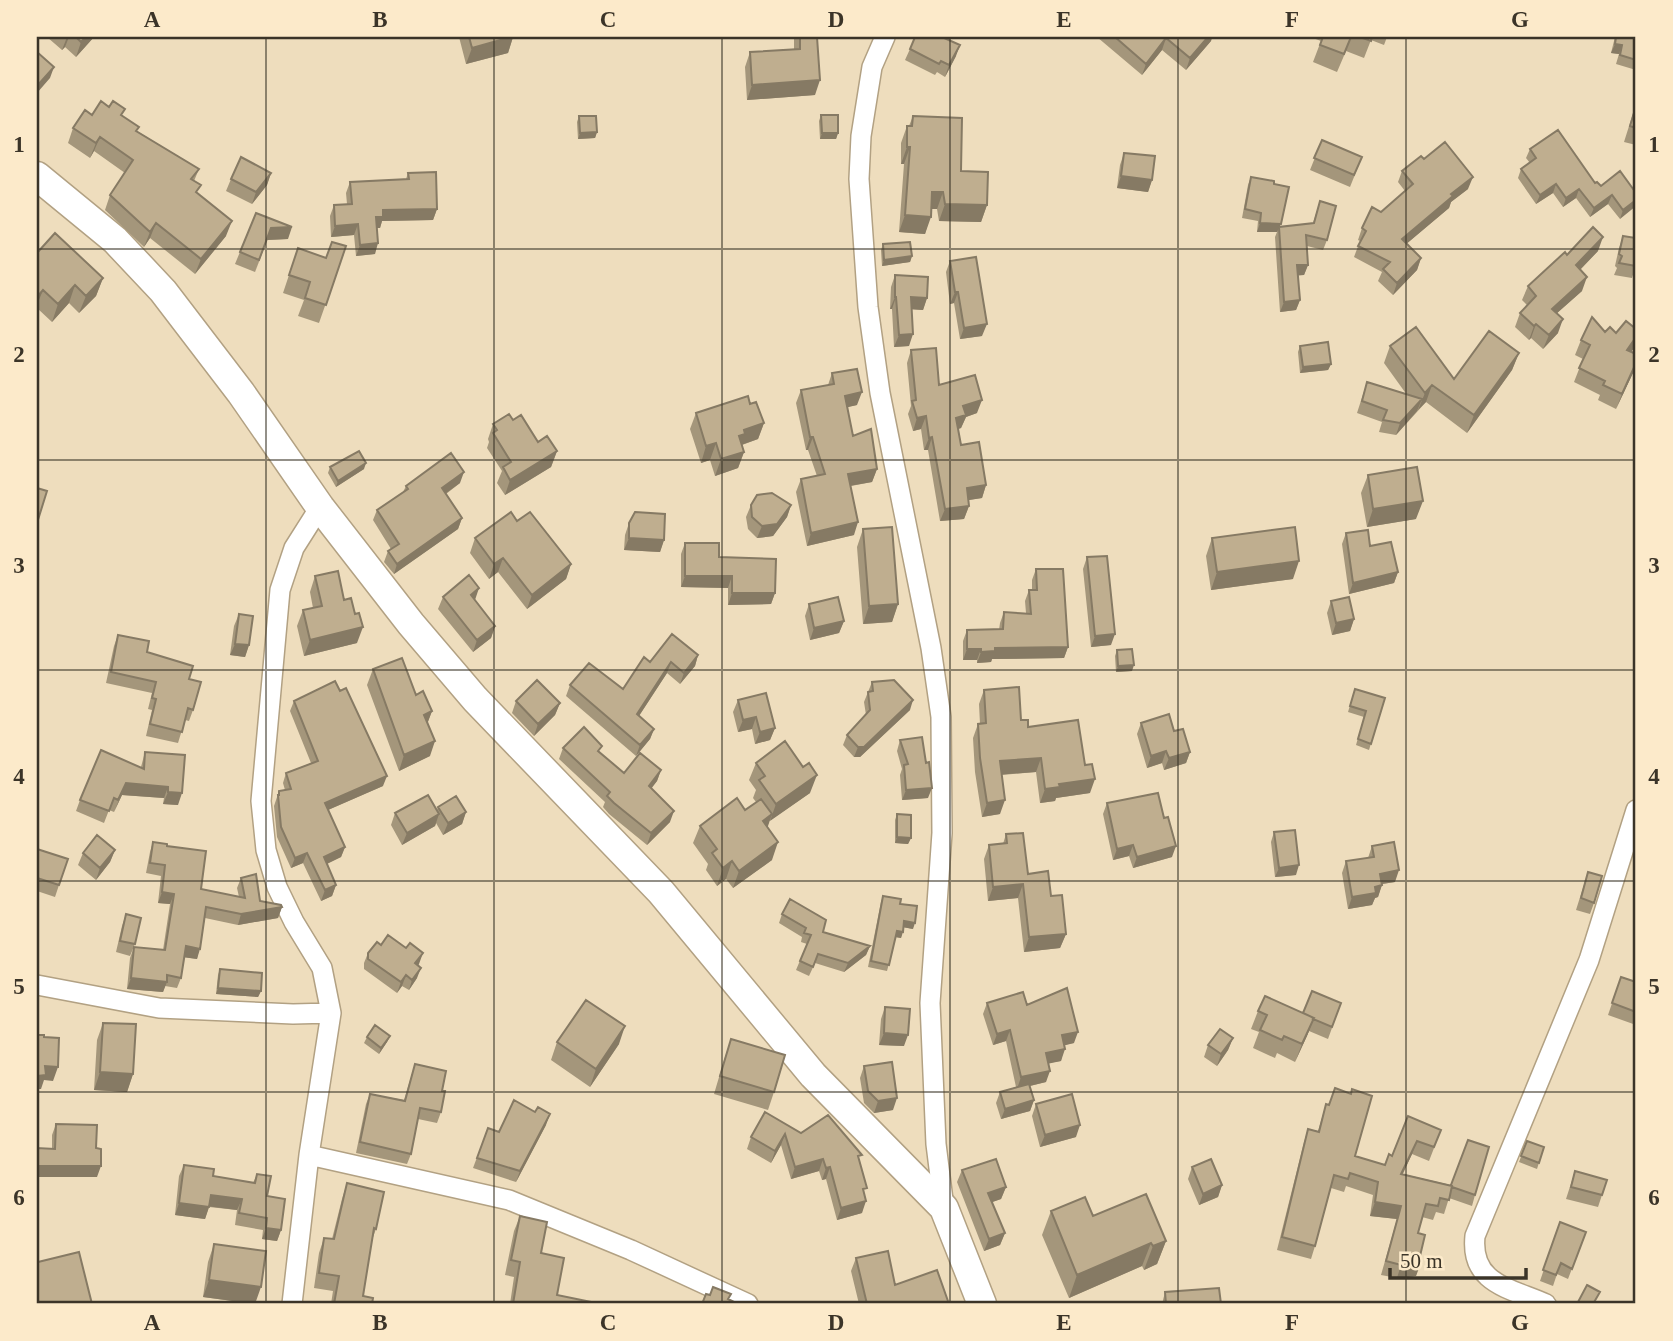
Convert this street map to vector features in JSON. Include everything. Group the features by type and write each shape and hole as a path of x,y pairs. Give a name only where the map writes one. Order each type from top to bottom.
{"street":[{"path":"886,37 872,67 861,136 859,191 868,307 880,393 942,717 942,833 930,1003 936,1144 944,1208 982,1304"},
{"path":"37,176 115,240 163,292 241,393 320,507 411,624 475,699 661,892 813,1075 944,1208"},
{"path":"292,1304 309,1155 331,1013 322,968 294,922 277,887 266,850 261,801 280,590 294,548 320,507"},
{"path":"1546,1304 1485,1276 1476,1261 1475,1236 1589,960 1636,810"},
{"path":"37,985 159,1008 293,1014 331,1013"},
{"path":"309,1155 509,1200 631,1250 748,1304"}],"building":[{"path":"469,37 511,37 472,48"},
{"path":"800,37 817,37 820,80 752,85 750,52 800,49"},
{"path":"915,37 942,37 960,45 949,65 941,61 939,64 910,49"},
{"path":"1115,37 1208,37 1190,58 1166,38 1146,64"},
{"path":"1323,37 1351,37 1344,54 1320,45"},
{"path":"1616,37 1636,37 1636,60 1620,55 1622,45 1615,44"},
{"path":"37,52 54,67 37,86"},
{"path":"101,101 109,107 113,101 125,109 121,115 139,127 136,131 199,169 191,179 201,185 196,192 232,221 201,259 156,223 150,232 110,195 133,160 100,137 96,143 73,128 85,110 92,115"},
{"path":"1636,106 1636,128 1630,126"},
{"path":"821,115 838,115 838,133 822,133"},
{"path":"579,116 596,116 597,132 580,133"},
{"path":"913,116 962,118 961,171 988,172 987,205 945,204 943,192 932,192 931,217 905,215 910,147 907,147 907,126 912,126"},
{"path":"1558,130 1595,183 1601,186 1620,171 1636,193 1636,200 1623,210 1612,195 1594,208 1579,189 1566,198 1556,184 1540,195 1521,169 1536,158 1530,149"},
{"path":"1322,140 1362,157 1354,175 1314,158"},
{"path":"1445,142 1473,177 1402,239 1421,258 1397,283 1383,269 1390,262 1358,246 1366,231 1362,228 1372,207 1381,212 1413,184 1402,171 1421,156 1424,159"},
{"path":"1124,153 1155,156 1152,180 1121,176"},
{"path":"241,157 271,173 256,192 231,179"},
{"path":"436,172 437,209 383,210 383,217 376,217 378,243 360,245 358,224 335,226 334,205 352,204 350,182 409,179 408,173"},
{"path":"1251,177 1289,187 1281,224 1260,223 1261,213 1245,209"},
{"path":"1320,201 1336,206 1327,240 1306,235 1308,265 1297,265 1300,300 1284,302 1279,227 1314,223"},
{"path":"256,213 292,227 271,228 259,260 240,252"},
{"path":"1593,227 1603,237 1576,265 1587,277 1552,309 1563,319 1549,335 1520,313 1536,296 1528,286 1565,252 1567,255"},
{"path":"55,233 103,278 86,296 75,285 58,304 43,290 37,297 37,253"},
{"path":"1623,236 1636,238 1636,266 1619,263"},
{"path":"332,242 346,246 326,305 305,298 310,282 289,275 298,248 326,258"},
{"path":"910,242 912,256 884,260 883,244"},
{"path":"976,257 987,324 964,328 950,261"},
{"path":"895,275 928,277 927,298 911,297 913,334 899,335"},
{"path":"1592,317 1605,332 1610,327 1616,333 1626,321 1636,329 1636,337 1627,350 1636,354 1636,363 1622,394 1603,385 1605,381 1579,368 1590,345 1581,340"},
{"path":"1416,327 1454,379 1489,331 1519,353 1474,415 1432,385 1425,393 1390,346"},
{"path":"1328,342 1331,364 1303,367 1300,346"},
{"path":"936,348 939,385 975,375 982,400 963,406 966,415 956,418 961,445 979,442 986,485 967,488 969,506 945,509 926,416 917,418 912,401 916,400 911,350"},
{"path":"857,369 862,392 845,396 853,436 871,429 877,469 848,474 858,522 811,533 801,479 825,474 813,437 810,437 801,390 834,384 832,373"},
{"path":"1367,382 1422,399 1400,423 1383,420 1387,410 1362,401"},
{"path":"748,396 750,404 756,402 764,423 744,430 745,434 739,436 744,452 721,459 716,443 706,446 696,413"},
{"path":"509,414 513,420 521,415 538,442 547,436 557,451 510,480 503,467 511,462 493,433 497,430 493,424"},
{"path":"359,451 366,463 338,481 330,467"},
{"path":"451,453 464,472 442,488 462,518 397,564 388,551 399,544 377,510 408,489 406,486"},
{"path":"1417,467 1423,501 1373,509 1368,475"},
{"path":"37,488 47,491 37,523"},
{"path":"772,493 791,505 777,524 762,526 752,517 751,505 757,495"},
{"path":"511,512 517,521 530,512 571,564 532,595 503,558 494,564 475,538"},
{"path":"635,512 665,514 664,540 629,538 629,523"},
{"path":"892,527 898,604 869,606 863,529"},
{"path":"1295,527 1299,561 1217,572 1212,538"},
{"path":"1368,530 1370,546 1391,542 1398,572 1353,583 1346,533"},
{"path":"685,543 719,543 719,557 776,559 775,593 732,593 732,576 685,576"},
{"path":"1107,556 1115,634 1095,636 1087,557"},
{"path":"1036,569 1063,569 1068,647 995,648 995,651 981,652 981,649 967,649 967,630 1003,629 1004,612 1031,614 1029,590 1037,590"},
{"path":"338,571 344,600 351,598 355,614 359,613 363,627 310,640 303,610 322,606 315,576"},
{"path":"469,575 479,588 471,595 495,626 477,640 443,597"},
{"path":"838,597 844,621 814,628 809,604"},
{"path":"1349,597 1354,619 1336,623 1331,601"},
{"path":"239,614 253,616 249,645 235,644"},
{"path":"672,634 698,655 684,673 671,662 637,714 654,729 640,745 570,685 589,663 623,689 644,657 650,662"},
{"path":"118,635 149,641 147,652 193,666 189,679 201,682 193,710 188,708 182,732 150,724 156,699 152,698 156,682 111,672"},
{"path":"1132,649 1134,665 1118,666 1117,650"},
{"path":"402,658 416,695 423,691 432,711 424,715 435,741 404,755 373,669"},
{"path":"537,680 560,703 538,724 516,701"},
{"path":"894,680 913,700 864,747 858,747 847,735 870,710 868,692 873,691 872,682"},
{"path":"335,681 340,691 346,688 387,776 325,803 345,847 324,857 336,885 325,890 307,853 295,858 281,827 278,795 279,791 291,789 286,773 318,761 294,701"},
{"path":"1019,687 1021,720 1028,720 1028,727 1078,720 1085,765 1092,764 1095,779 1059,784 1060,787 1045,789 1041,758 1000,761 1005,800 987,803 978,724 986,723 984,690"},
{"path":"1355,689 1385,698 1371,744 1358,739 1366,711 1350,706"},
{"path":"766,693 775,728 760,732 756,717 743,720 738,700"},
{"path":"1169,714 1174,731 1183,729 1190,752 1169,758 1166,751 1151,756 1141,723"},
{"path":"584,727 602,746 598,751 624,773 640,753 661,770 649,786 674,811 651,833 614,803 607,796 610,792 563,748"},
{"path":"922,737 932,788 906,790 904,765 908,764 900,740"},
{"path":"785,741 803,767 809,763 817,775 776,804 759,780 765,776 756,763"},
{"path":"101,750 144,769 145,752 185,755 182,793 168,792 168,787 126,783 118,800 114,798 109,811 80,800"},
{"path":"1158,793 1164,818 1168,817 1176,846 1137,857 1133,845 1117,849 1107,803"},
{"path":"428,795 439,814 407,833 395,813"},
{"path":"456,796 466,812 448,823 438,807"},
{"path":"737,798 745,810 761,799 772,814 763,821 778,842 739,871 732,861 723,868 712,853 717,849 700,826"},
{"path":"897,814 911,815 911,838 897,837"},
{"path":"1295,830 1299,865 1279,868 1274,832"},
{"path":"1023,833 1028,874 1048,871 1051,896 1062,895 1066,934 1029,937 1023,884 993,887 989,845 1007,843 1006,834"},
{"path":"97,835 115,850 100,868 83,853"},
{"path":"153,842 206,851 201,889 245,898 241,878 256,874 260,901 282,907 241,914 206,907 200,949 186,946 181,978 167,975 167,982 131,978 134,947 165,950 174,894 162,892 165,865 150,863"},
{"path":"1394,842 1399,870 1380,874 1382,885 1375,887 1376,893 1352,897 1346,861 1374,857 1372,846"},
{"path":"37,849 68,859 59,885 37,878"},
{"path":"1588,872 1602,876 1594,903 1581,898"},
{"path":"883,896 901,899 900,904 917,906 915,923 904,921 903,932 897,931 889,965 871,961"},
{"path":"790,899 826,920 823,932 870,946 848,963 818,954 813,967 800,961 811,935 804,933 806,928 782,914"},
{"path":"126,914 141,918 135,944 120,941"},
{"path":"388,935 406,948 410,943 423,953 415,963 421,968 412,980 406,975 401,982 368,959 368,953 377,942 381,945"},
{"path":"220,969 262,973 261,991 218,988"},
{"path":"1621,977 1636,982 1636,1012 1612,1003"},
{"path":"1067,988 1078,1032 1062,1035 1065,1049 1046,1053 1050,1071 1021,1077 1010,1030 997,1034 987,1003 1023,992 1027,1005"},
{"path":"1312,991 1341,1003 1332,1027 1303,1013"},
{"path":"1265,996 1314,1018 1302,1044 1284,1036 1282,1040 1260,1030 1267,1015 1258,1011"},
{"path":"586,1000 625,1026 596,1069 557,1042"},
{"path":"885,1007 910,1009 908,1035 884,1033"},
{"path":"103,1023 136,1024 133,1074 100,1072"},
{"path":"375,1025 390,1036 381,1048 367,1037"},
{"path":"1220,1029 1233,1038 1221,1054 1208,1045"},
{"path":"37,1035 59,1038 58,1067 45,1066 46,1075 37,1076"},
{"path":"731,1039 785,1055 774,1092 720,1076"},
{"path":"892,1062 897,1098 878,1101 868,1091 864,1066"},
{"path":"415,1064 446,1071 441,1112 420,1108 411,1154 360,1142 370,1094 405,1101"},
{"path":"1029,1084 1034,1100 1005,1109 1000,1092"},
{"path":"1335,1088 1351,1094 1352,1089 1372,1096 1355,1156 1385,1165 1389,1154 1392,1156 1408,1116 1441,1130 1434,1147 1417,1141 1401,1174 1452,1186 1449,1200 1440,1198 1438,1206 1426,1204 1418,1233 1425,1235 1421,1263 1401,1265 1386,1261 1401,1206 1375,1202 1378,1182 1350,1173 1348,1179 1334,1175 1315,1246 1282,1237 1308,1129 1319,1132 1326,1104 1329,1105"},
{"path":"1072,1094 1080,1125 1045,1135 1036,1104"},
{"path":"514,1100 535,1112 538,1107 550,1114 520,1171 477,1158 488,1128 499,1132"},
{"path":"765,1112 801,1133 828,1115 862,1155 858,1156 867,1188 863,1189 866,1201 841,1208 830,1167 826,1168 823,1159 795,1167 785,1134 775,1151 751,1137"},
{"path":"56,1124 97,1125 96,1148 101,1149 101,1166 37,1166 37,1148 55,1149"},
{"path":"1468,1140 1489,1147 1475,1195 1451,1185"},
{"path":"1527,1141 1544,1147 1539,1163 1521,1156"},
{"path":"996,1159 1006,1187 988,1193 1005,1233 989,1239 962,1170"},
{"path":"1211,1159 1222,1185 1203,1194 1192,1167"},
{"path":"184,1165 214,1169 213,1176 255,1183 257,1174 271,1176 267,1196 285,1199 281,1230 266,1228 267,1218 239,1213 242,1199 211,1195 209,1207 179,1203"},
{"path":"1575,1171 1607,1180 1602,1195 1571,1187"},
{"path":"347,1183 384,1192 376,1229 374,1228 363,1296 373,1298 372,1304 334,1304 339,1276 319,1273 324,1238 334,1239"},
{"path":"1146,1194 1166,1241 1153,1246 1151,1243 1077,1275 1051,1211 1085,1197 1093,1216"},
{"path":"520,1216 547,1222 541,1253 564,1258 557,1295 601,1304 513,1304 520,1262 511,1260"},
{"path":"1560,1222 1586,1232 1572,1269 1561,1263 1556,1275 1543,1270"},
{"path":"214,1244 266,1251 261,1287 209,1280"},
{"path":"888,1251 895,1285 937,1270 949,1304 867,1304 856,1258"},
{"path":"79,1252 92,1304 37,1304 37,1257 38,1262"},
{"path":"1587,1285 1600,1292 1593,1304 1578,1302"},
{"path":"713,1287 731,1294 728,1299 738,1304 702,1304"},
{"path":"1219,1288 1221,1304 1166,1304 1165,1292"}]}
